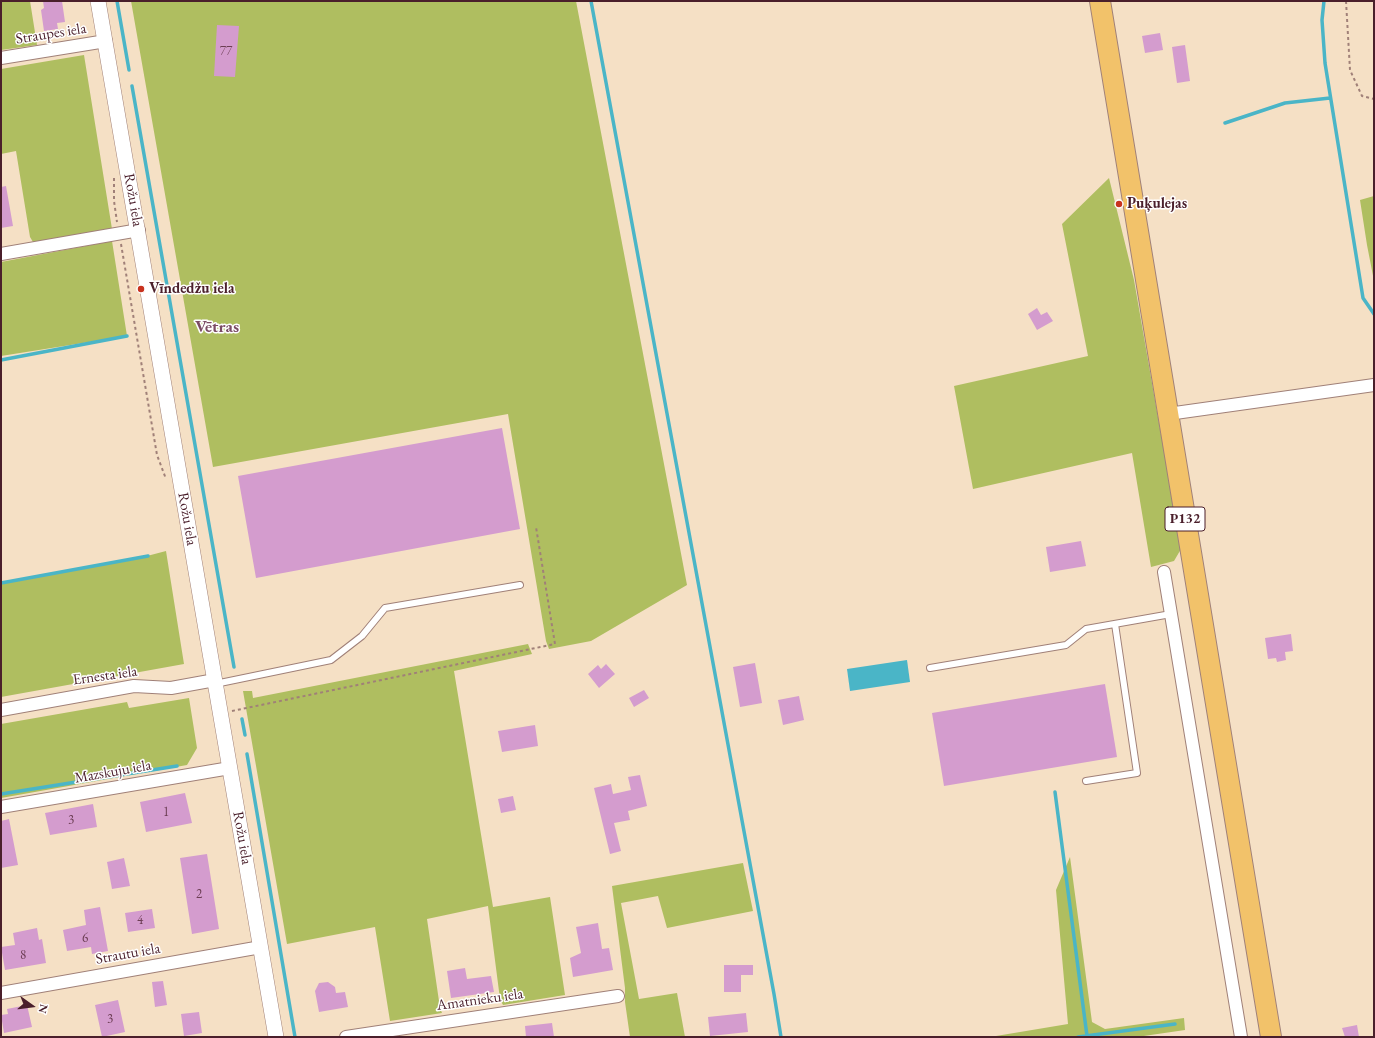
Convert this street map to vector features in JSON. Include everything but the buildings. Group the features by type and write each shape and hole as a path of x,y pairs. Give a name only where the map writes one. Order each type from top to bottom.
{"main road":[{"name":"P132","path":"1100,1 1271,1037"}],"street":[{"name":"Rožu iela","path":"98,1 276,1037"},
{"name":"Straupes iela","path":"1,58 106,41"},
{"path":"1,254 138,230"},
{"path":"1168,414 1374,385"},
{"path":"1164,572 1241,1037"},
{"name":"Ernesta iela","path":"1,710 134,686 171,688 215,682"},
{"name":"Mazskuju iela","path":"1,807 230,768"},
{"name":"Strautu iela","path":"1,993 261,947"},
{"name":"Amatnieku iela","path":"346,1037 618,996"}],"lane":[{"path":"215,682 331,660 362,636 385,608 520,585"},
{"path":"930,668 1066,645 1086,629 1171,614"},
{"path":"1086,782 1138,773 1115,624"}],"path":[{"path":"1346,1 1350,70 1362,96 1374,99"},
{"path":"143,374 149,373"},
{"path":"220,713 555,644 536,527"}],"green space":[{"path":"1,1 30,1 37,45 1,50"},
{"path":"131,1 576,1 687,585 591,641 549,649 546,641 508,414 213,467"},
{"path":"84,55 112,229 33,242 30,237 16,151 1,154 1,69"},
{"path":"1109,178 1134,280 1181,549 1174,561 1151,567 1132,453 973,489 954,386 1088,356 1062,224"},
{"path":"1374,196 1374,281 1360,200"},
{"path":"112,241 127,336 1,356 1,262"},
{"path":"166,551 184,664 1,697 1,583 147,556"},
{"path":"528,644 532,654 454,671 493,907 550,897 565,995 503,1005 500,999 488,906 427,919 442,1013 390,1021 375,927 287,944 243,691 252,691 253,698"},
{"path":"189,698 197,748 187,765 1,798 1,724 127,702 129,708"},
{"path":"1070,857 1092,1022 1105,1029 1184,1018 1185,1030 1137,1037 990,1037 1068,1024 1056,890"},
{"path":"743,863 753,911 667,928 658,896 621,903 639,999 677,993 685,1037 630,1037 612,886"}],"water":[{"path":"907,660 910,682 850,691 847,669"}],"waterway":[{"path":"117,1 129,70"},
{"path":"591,1 781,1037"},
{"path":"1324,1 1322,20 1325,63 1363,298 1374,314"},
{"path":"132,86 234,667"},
{"path":"1225,123 1285,103 1330,98"},
{"path":"1,360 127,336"},
{"path":"1,583 148,556"},
{"path":"242,719 245,735"},
{"path":"247,754 295,1037"},
{"path":"1,794 177,766"},
{"path":"1055,792 1087,1036"},
{"path":"1078,1037 1175,1024"}],"place":[{"name":"Puķulejas","path":"1119,204"},
{"name":"Vīndedžu iela","path":"141,289"}],"district":[{"name":"Vētras","path":"217,327"}]}
